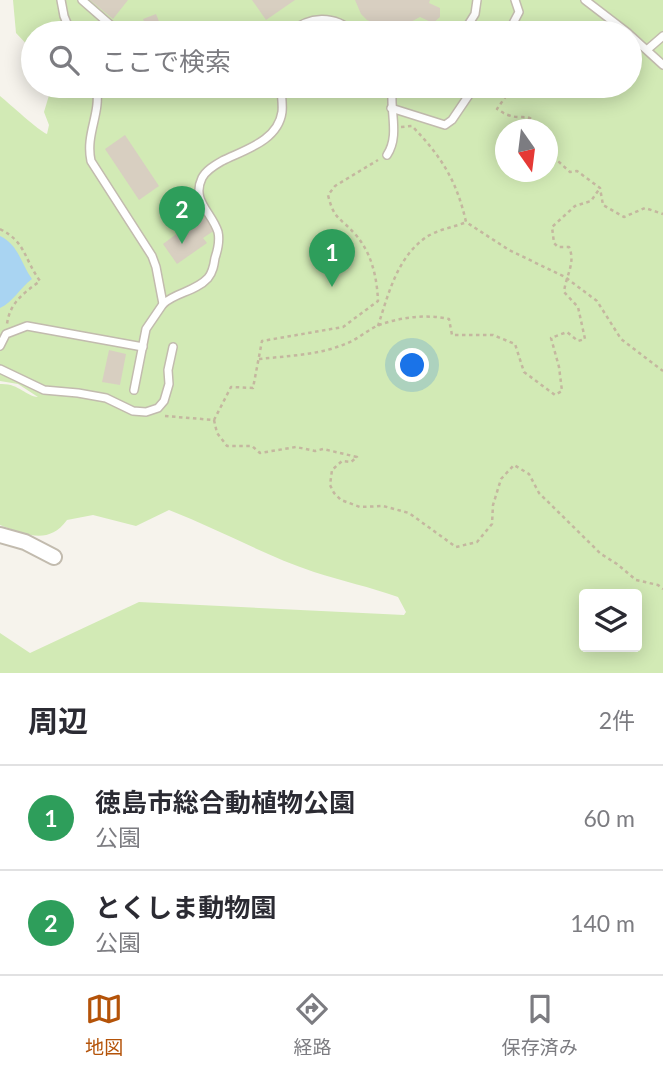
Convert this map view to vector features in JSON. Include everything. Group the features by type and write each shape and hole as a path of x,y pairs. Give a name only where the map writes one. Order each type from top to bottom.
{"street":[{"path":"0,535 25,542 54,557"}],"lane":[{"path":"61,0 66,21"},
{"path":"82,0 106,21"},
{"path":"471,21 475,14 477,0"},
{"path":"514,21 519,12 515,0"},
{"path":"586,0 613,21"},
{"path":"307,21 330,21"},
{"path":"648,49 663,36"},
{"path":"642,44 663,65"},
{"path":"98,98 99,105 89,142 91,161 152,256 163,304"},
{"path":"134,390 146,329 163,304 172,296 189,292 212,272 219,241 214,224 200,199 202,178 219,163 254,146 274,131 282,112 281,98"},
{"path":"387,155 393,146 392,98"},
{"path":"391,108 445,125 452,120 467,98"},
{"path":"0,346 6,334 27,326 143,346"},
{"path":"0,369 44,390 106,398 133,411 146,412 159,408 164,401 169,384 167,370 173,348"}],"path":[{"path":"505,98 497,109 510,116 528,116 533,119"},
{"path":"393,128 412,126 432,147 448,170 460,196 467,222 509,250 565,277 597,301 621,339 663,371"},
{"path":"387,155 335,186 328,195 332,214 349,228 365,247 377,280 378,301 343,327 262,341 253,388 231,387 214,420 217,433 227,446 252,446 260,453 296,447 315,452 323,449 357,457 351,462 342,461 332,470 330,485 334,494 341,500 360,507 383,506 409,513 456,547 477,542 492,524 493,505 501,479 514,465 529,474 539,493 601,554 636,579 663,589"},
{"path":"558,161 570,172 577,171 600,188 603,205 624,217 645,208 663,214"},
{"path":"259,359 304,354 345,344 378,326 402,319 433,315 449,319 452,335 493,335 515,344 524,372 555,395 562,391 551,338 567,332 578,341 585,338 578,307 564,292 565,277 573,262 572,254 569,247 558,247 554,243 552,227 575,206 591,201 600,188"},
{"path":"378,326 392,282 410,252 426,237 467,222"},
{"path":"0,229 13,235 25,249 29,266 40,281 23,292 9,311 6,334"},
{"path":"146,412 174,418 214,420"}],"green space":[{"path":"13,0 663,0 663,673 0,673 0,633 30,653 139,602 404,615 406,612 398,597 295,565 169,510 136,526 93,515 67,520 52,533 36,536 0,525 0,384 12,385 38,397 18,384 0,381 0,96 47,134 49,125 44,112 48,98 642,98 642,21 21,21 21,38 16,33"}],"water":[{"path":"0,236 16,250 32,279 0,308"}],"building":[{"path":"90,0 128,0 113,19"},
{"path":"252,0 295,0 266,20"},
{"path":"355,0 430,0 429,3 440,8 440,17 435,21 420,17 412,21 369,21 361,14"},
{"path":"156,14 159,21 144,21 143,19"},
{"path":"125,135 159,186 139,200 105,149"},
{"path":"205,217 215,230 203,238 207,243 177,264 163,244 191,223 193,226"},
{"path":"109,350 126,354 120,385 102,382"}],"place":[{"name":"とくしま動物園","path":"182,244"},
{"name":"徳島市総合動植物公園","path":"332,287"}]}
